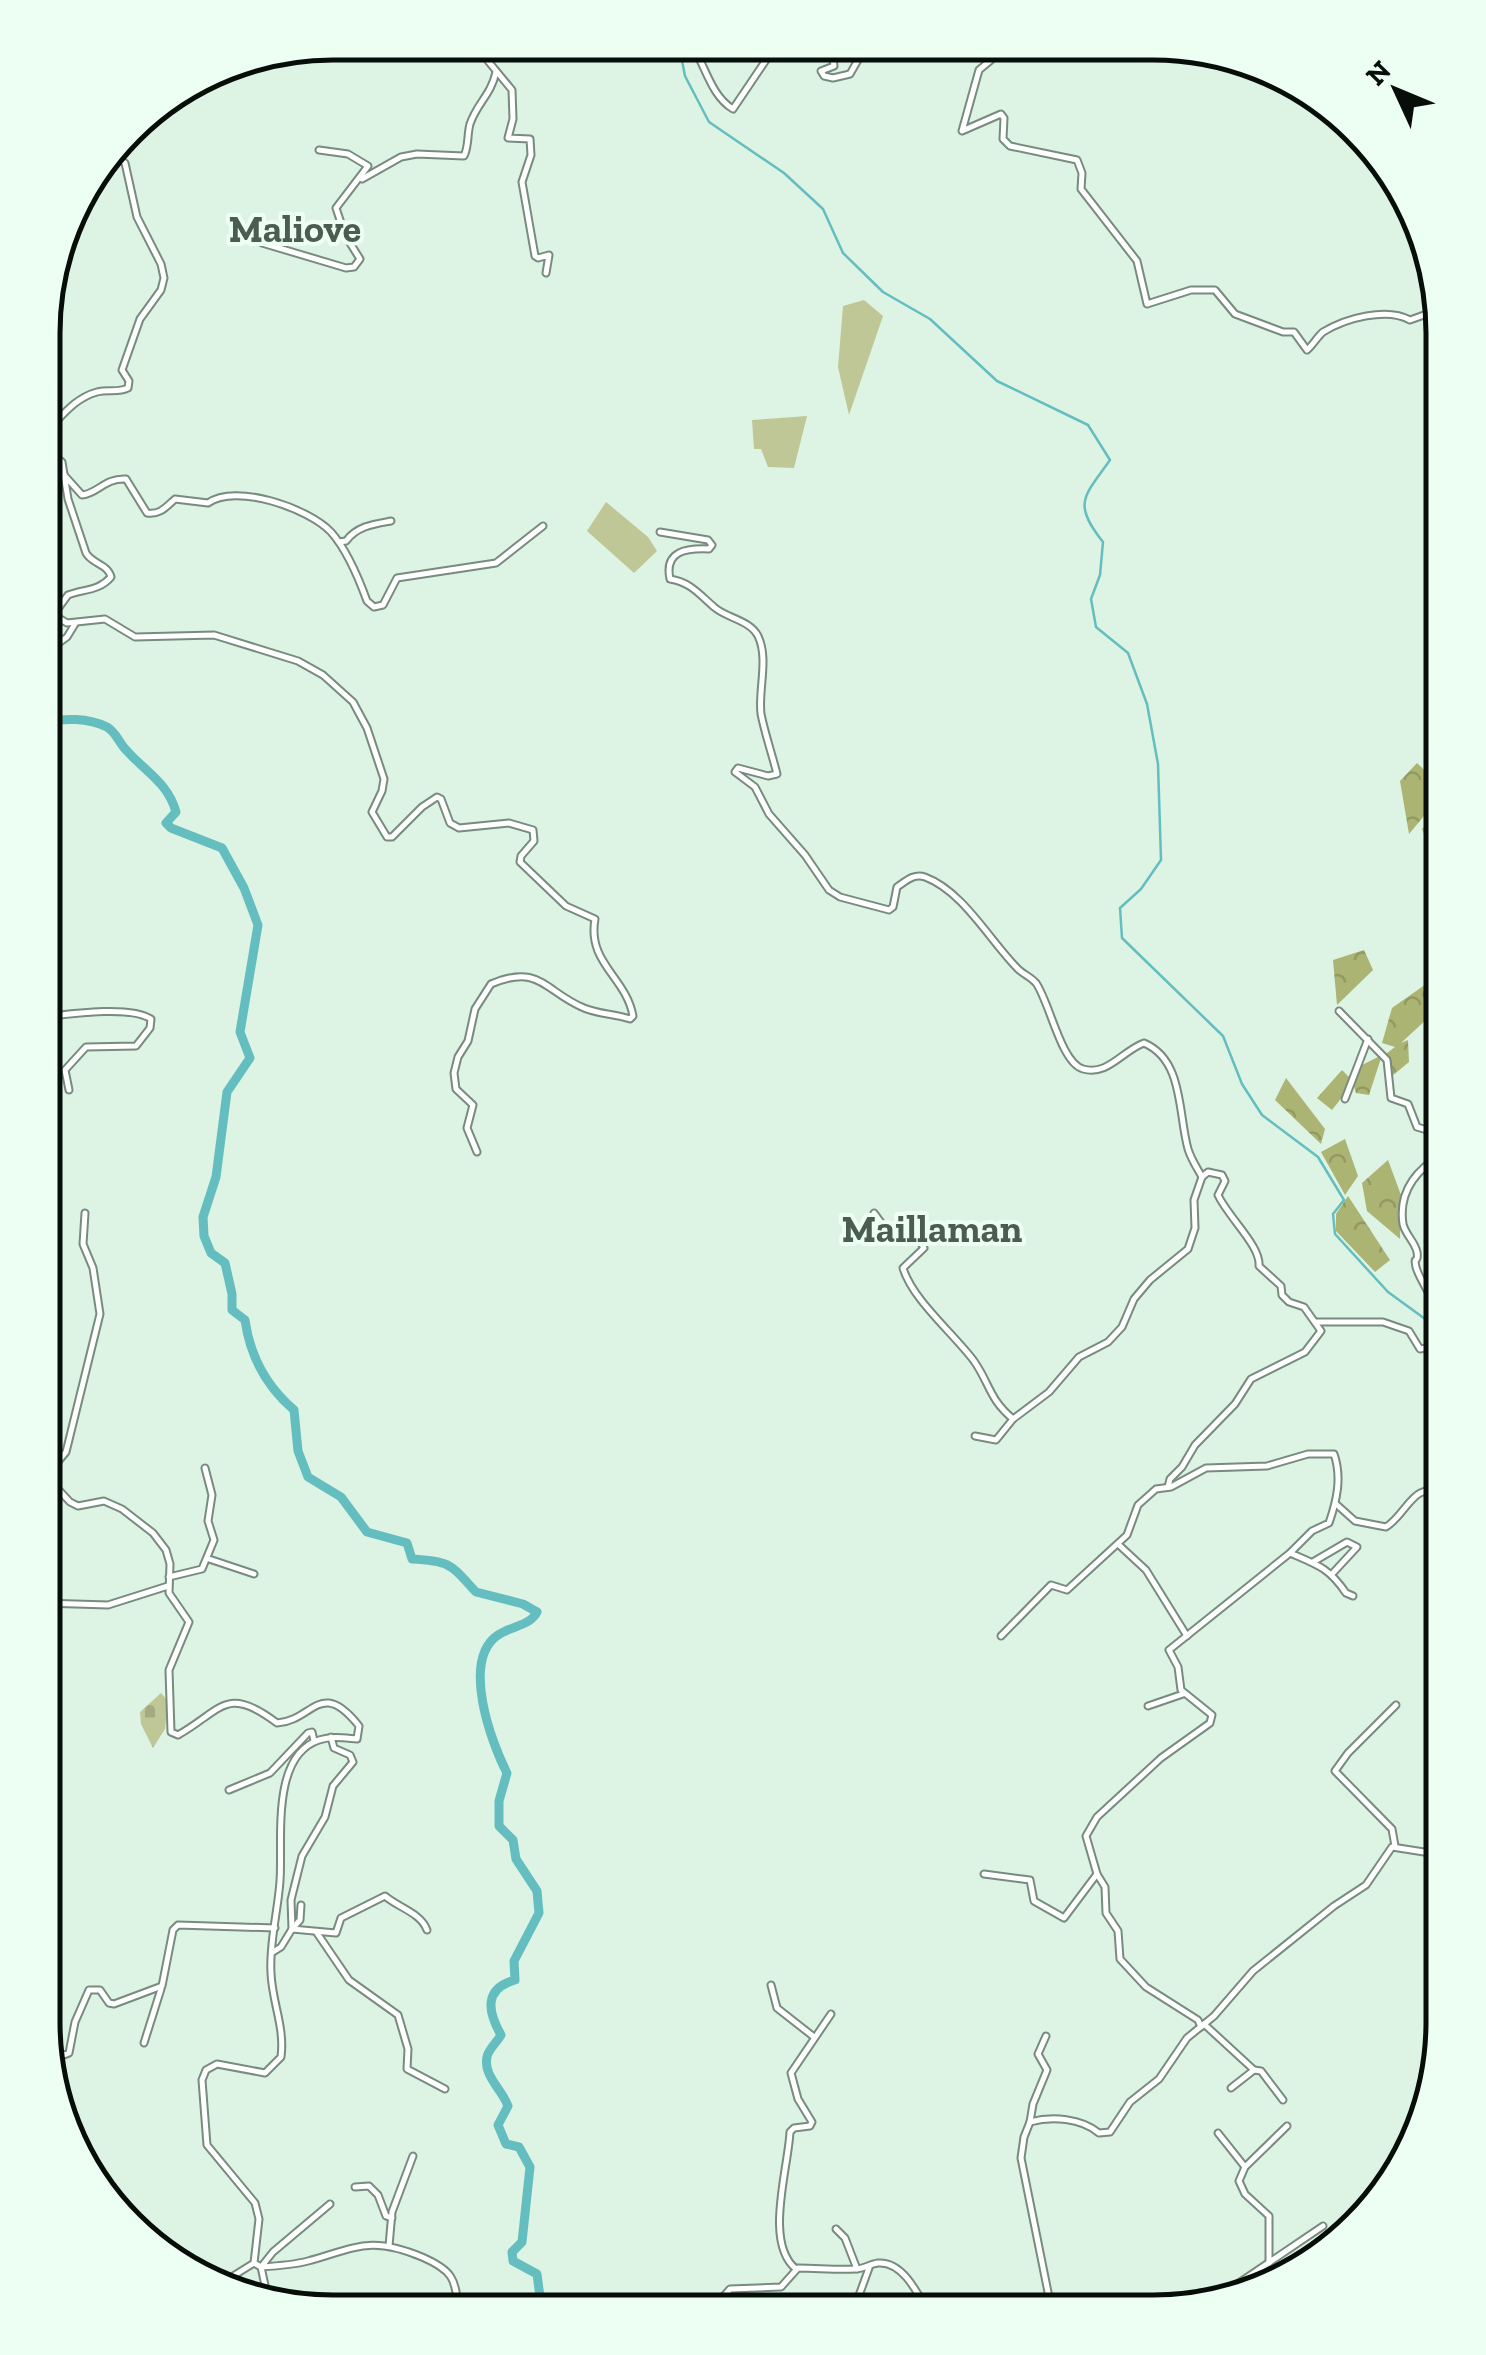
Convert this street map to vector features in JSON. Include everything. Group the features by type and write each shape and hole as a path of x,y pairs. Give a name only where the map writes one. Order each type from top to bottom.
{"street":[{"path":"488,60 512,90 513,119 508,138 530,140 522,182 535,256 550,258 546,273"},
{"path":"700,60 712,85 733,109 765,60"},
{"path":"833,60 834,66 821,70 824,76 850,74 858,60"},
{"path":"991,60 979,70 962,131 1001,114 1003,138 1010,146 1076,160 1082,173 1081,189 1137,261 1147,304 1190,290 1216,290 1235,314 1283,332 1294,332 1307,350 1322,333 1379,314 1399,314 1410,320 1425,315"},
{"path":"360,180 401,157 464,156 470,124 491,92 496,72"},
{"path":"262,242 346,268 360,259 344,235 336,208 368,166 339,150 319,150"},
{"path":"61,416 79,398 102,390 120,392 128,388 129,380 122,370 140,319 164,278 137,217 122,161"},
{"path":"60,460 68,500 86,552 108,569 111,577 105,584 68,595 60,606"},
{"path":"64,475 82,495 108,480 126,480 147,513 153,514 176,499 208,504 217,497 255,496 311,518 327,528 338,542 367,602 374,607 383,606 397,578 496,563 543,526"},
{"path":"338,542 369,525 391,521"},
{"path":"660,532 708,540 712,545 708,549 686,548 677,552 669,564 670,579 683,581 708,598 713,607 746,624 758,636 761,712 777,774 768,776 738,768 735,772 756,787 768,814 830,890 840,897 889,910 897,886 922,875 944,888 1018,969 1035,982 1074,1064 1099,1070 1107,1068 1129,1048 1144,1043 1153,1046 1176,1080 1187,1147 1202,1178"},
{"path":"60,618 75,624 105,619 136,638 214,635 298,661 323,675 354,702 368,728 384,779 372,812 386,837 437,798 441,799 450,823 459,828 508,824 534,832 534,842 520,856 520,862 566,906 595,919 593,943 628,998 633,1016 630,1019 586,1009 537,978 522,976 491,984 476,1009 468,1042 454,1073 456,1089 473,1105 467,1128 477,1152"},
{"path":"60,642 75,624"},
{"path":"1339,1011 1387,1060 1392,1098 1408,1104 1417,1126 1426,1129"},
{"path":"60,1016 124,1013 146,1014 151,1019 150,1028 136,1046 86,1048 64,1070 70,1090"},
{"path":"1345,1099 1368,1039"},
{"path":"1425,1287 1416,1267 1417,1252 1404,1227 1403,1207 1413,1178 1426,1166"},
{"path":"975,1436 996,1440 1013,1420 1049,1392 1079,1358 1108,1342 1122,1327 1134,1300 1150,1280 1188,1249 1195,1228 1194,1200 1202,1178 1208,1172 1222,1175 1225,1181 1218,1195 1228,1216 1259,1252 1259,1266 1281,1286 1282,1295 1289,1302 1304,1306 1321,1331 1305,1352 1251,1379 1235,1404 1194,1446 1168,1487"},
{"path":"60,1458 66,1452 100,1314 93,1268 83,1244 84,1213"},
{"path":"874,1213 891,1236 919,1240 924,1248 904,1268 908,1286 949,1329 982,1374 990,1395 1013,1420"},
{"path":"1317,1322 1383,1322 1409,1331 1420,1349 1425,1347"},
{"path":"1001,1636 1051,1585 1068,1590 1119,1544 1132,1527 1138,1504 1156,1489 1206,1468 1267,1466 1331,1451 1338,1466 1336,1504 1329,1523 1312,1531 1169,1650 1178,1667 1183,1694 1212,1715 1210,1723 1161,1758 1092,1823 1086,1836 1097,1874 1105,1886 1106,1912 1118,1931 1120,1959 1146,1987 1198,2020 1254,2070 1264,2074 1284,2100"},
{"path":"169,1577 202,1569 208,1560 214,1540 208,1521 212,1495 205,1468"},
{"path":"1336,1504 1355,1521 1386,1528 1425,1490"},
{"path":"60,1491 78,1506 104,1501 122,1509 153,1532 166,1550 170,1564 169,1594 189,1622 169,1670 171,1732 178,1735 227,1703 255,1708 277,1723 290,1722 316,1705 332,1704 350,1714 360,1732 357,1739 332,1737 314,1741 301,1752 286,1781 270,1975 280,2019 281,2057 265,2073 218,2064 206,2070 202,2080 207,2145 255,2203 258,2212 258,2265 264,2286"},
{"path":"1313,1562 1347,1542 1357,1547 1332,1574"},
{"path":"1119,1544 1146,1570 1187,1636"},
{"path":"1290,1553 1332,1574 1353,1596"},
{"path":"208,1560 254,1574"},
{"path":"60,1603 108,1604 168,1586"},
{"path":"1148,1706 1183,1694"},
{"path":"1396,1705 1335,1771 1392,1828 1396,1846"},
{"path":"229,1790 270,1773 308,1733 312,1732 314,1741"},
{"path":"292,1928 291,1900 302,1856 326,1818 333,1786 353,1762 350,1755 334,1748 332,1737"},
{"path":"1396,1846 1425,1852"},
{"path":"1030,2122 1056,2119 1110,2132 1130,2102 1159,2079 1187,2038 1203,2026 1252,1971 1366,1885 1396,1846"},
{"path":"984,1874 1027,1878 1033,1883 1034,1901 1064,1918 1097,1874"},
{"path":"292,1928 336,1933 341,1918 385,1896 397,1907 418,1915 427,1930"},
{"path":"273,1952 281,1948 300,1920 302,1905"},
{"path":"144,2043 162,1986 173,1930 178,1925 275,1928"},
{"path":"316,1933 350,1980 398,2014 408,2049 407,2069 445,2088"},
{"path":"771,1984 777,2008 814,2037"},
{"path":"62,2056 69,2053 75,2022 89,1990 100,1990 114,2004 162,1986"},
{"path":"796,2269 783,2254 778,2224 790,2132 812,2122 798,2099 791,2073 831,2014"},
{"path":"1046,2036 1038,2054 1047,2070 1033,2104 1022,2158 1049,2295"},
{"path":"1231,2088 1254,2070"},
{"path":"1269,2263 1270,2216 1245,2194 1239,2182 1245,2167 1287,2126"},
{"path":"1218,2132 1245,2167"},
{"path":"389,2246 392,2218 413,2156"},
{"path":"354,2187 369,2186 378,2195 386,2216 392,2218"},
{"path":"235,2276 258,2265 330,2204"},
{"path":"1249,2277 1322,2226"},
{"path":"836,2229 857,2269"},
{"path":"258,2265 309,2261 352,2246 389,2246 445,2267 452,2276 455,2295"},
{"path":"725,2295 730,2288 780,2287 796,2269 857,2269 878,2263 894,2267 918,2295"},
{"path":"859,2295 870,2266"}],"green space":[{"path":"864,300 883,316 849,415 838,367 843,306"},
{"path":"807,416 794,468 768,467 761,449 754,449 752,420"},
{"path":"606,502 648,537 657,551 634,573 587,531"},
{"path":"1417,763 1426,771 1426,814 1409,834 1400,781"},
{"path":"1364,950 1373,970 1337,1005 1333,960"},
{"path":"1426,984 1426,1020 1401,1043 1408,1040 1409,1062 1392,1076 1387,1053 1395,1047 1382,1043 1392,1008"},
{"path":"1382,1055 1369,1095 1356,1093 1353,1083 1332,1110 1317,1098 1342,1070 1353,1081 1352,1070"},
{"path":"1286,1078 1325,1129 1321,1144 1275,1100"},
{"path":"1345,1139 1358,1176 1345,1195 1321,1152"},
{"path":"1388,1160 1401,1195 1400,1239 1367,1211 1362,1183"},
{"path":"1348,1196 1390,1260 1375,1272 1336,1231 1336,1214"},
{"path":"161,1693 168,1701 165,1729 153,1748 141,1724 140,1712"}],"waterway":[{"path":"682,60 685,76 709,122 784,173 823,209 843,253 883,292 930,319 997,381 1088,425 1110,460 1085,500 1087,518 1103,542 1100,575 1091,599 1096,627 1128,653 1147,704 1158,764 1161,860 1141,889 1120,908 1122,938 1223,1036 1242,1084 1262,1115 1318,1157 1344,1200 1333,1214 1335,1234 1388,1292 1425,1319"},
{"path":"60,720 84,720 110,729 168,793 176,812 166,823 222,848 258,925 240,1032 250,1058 227,1092 216,1177 203,1217 204,1236 211,1253 225,1263 232,1310 245,1320 261,1370 294,1410 298,1451 308,1477 341,1497 367,1532 407,1543 412,1559 443,1563 476,1592 523,1604 537,1612 525,1623 498,1635 487,1647 480,1681 487,1722 507,1773 499,1801 499,1826 513,1840 516,1859 537,1891 539,1913 514,1961 515,1980 493,1995 491,2010 501,2035 489,2052 487,2064 508,2106 498,2125 506,2144 519,2147 530,2167 522,2242 512,2252 513,2261 537,2274 540,2295"}],"district":[{"name":"Maliove","path":"295,229"},
{"name":"Maillaman","path":"932,1229"}]}
